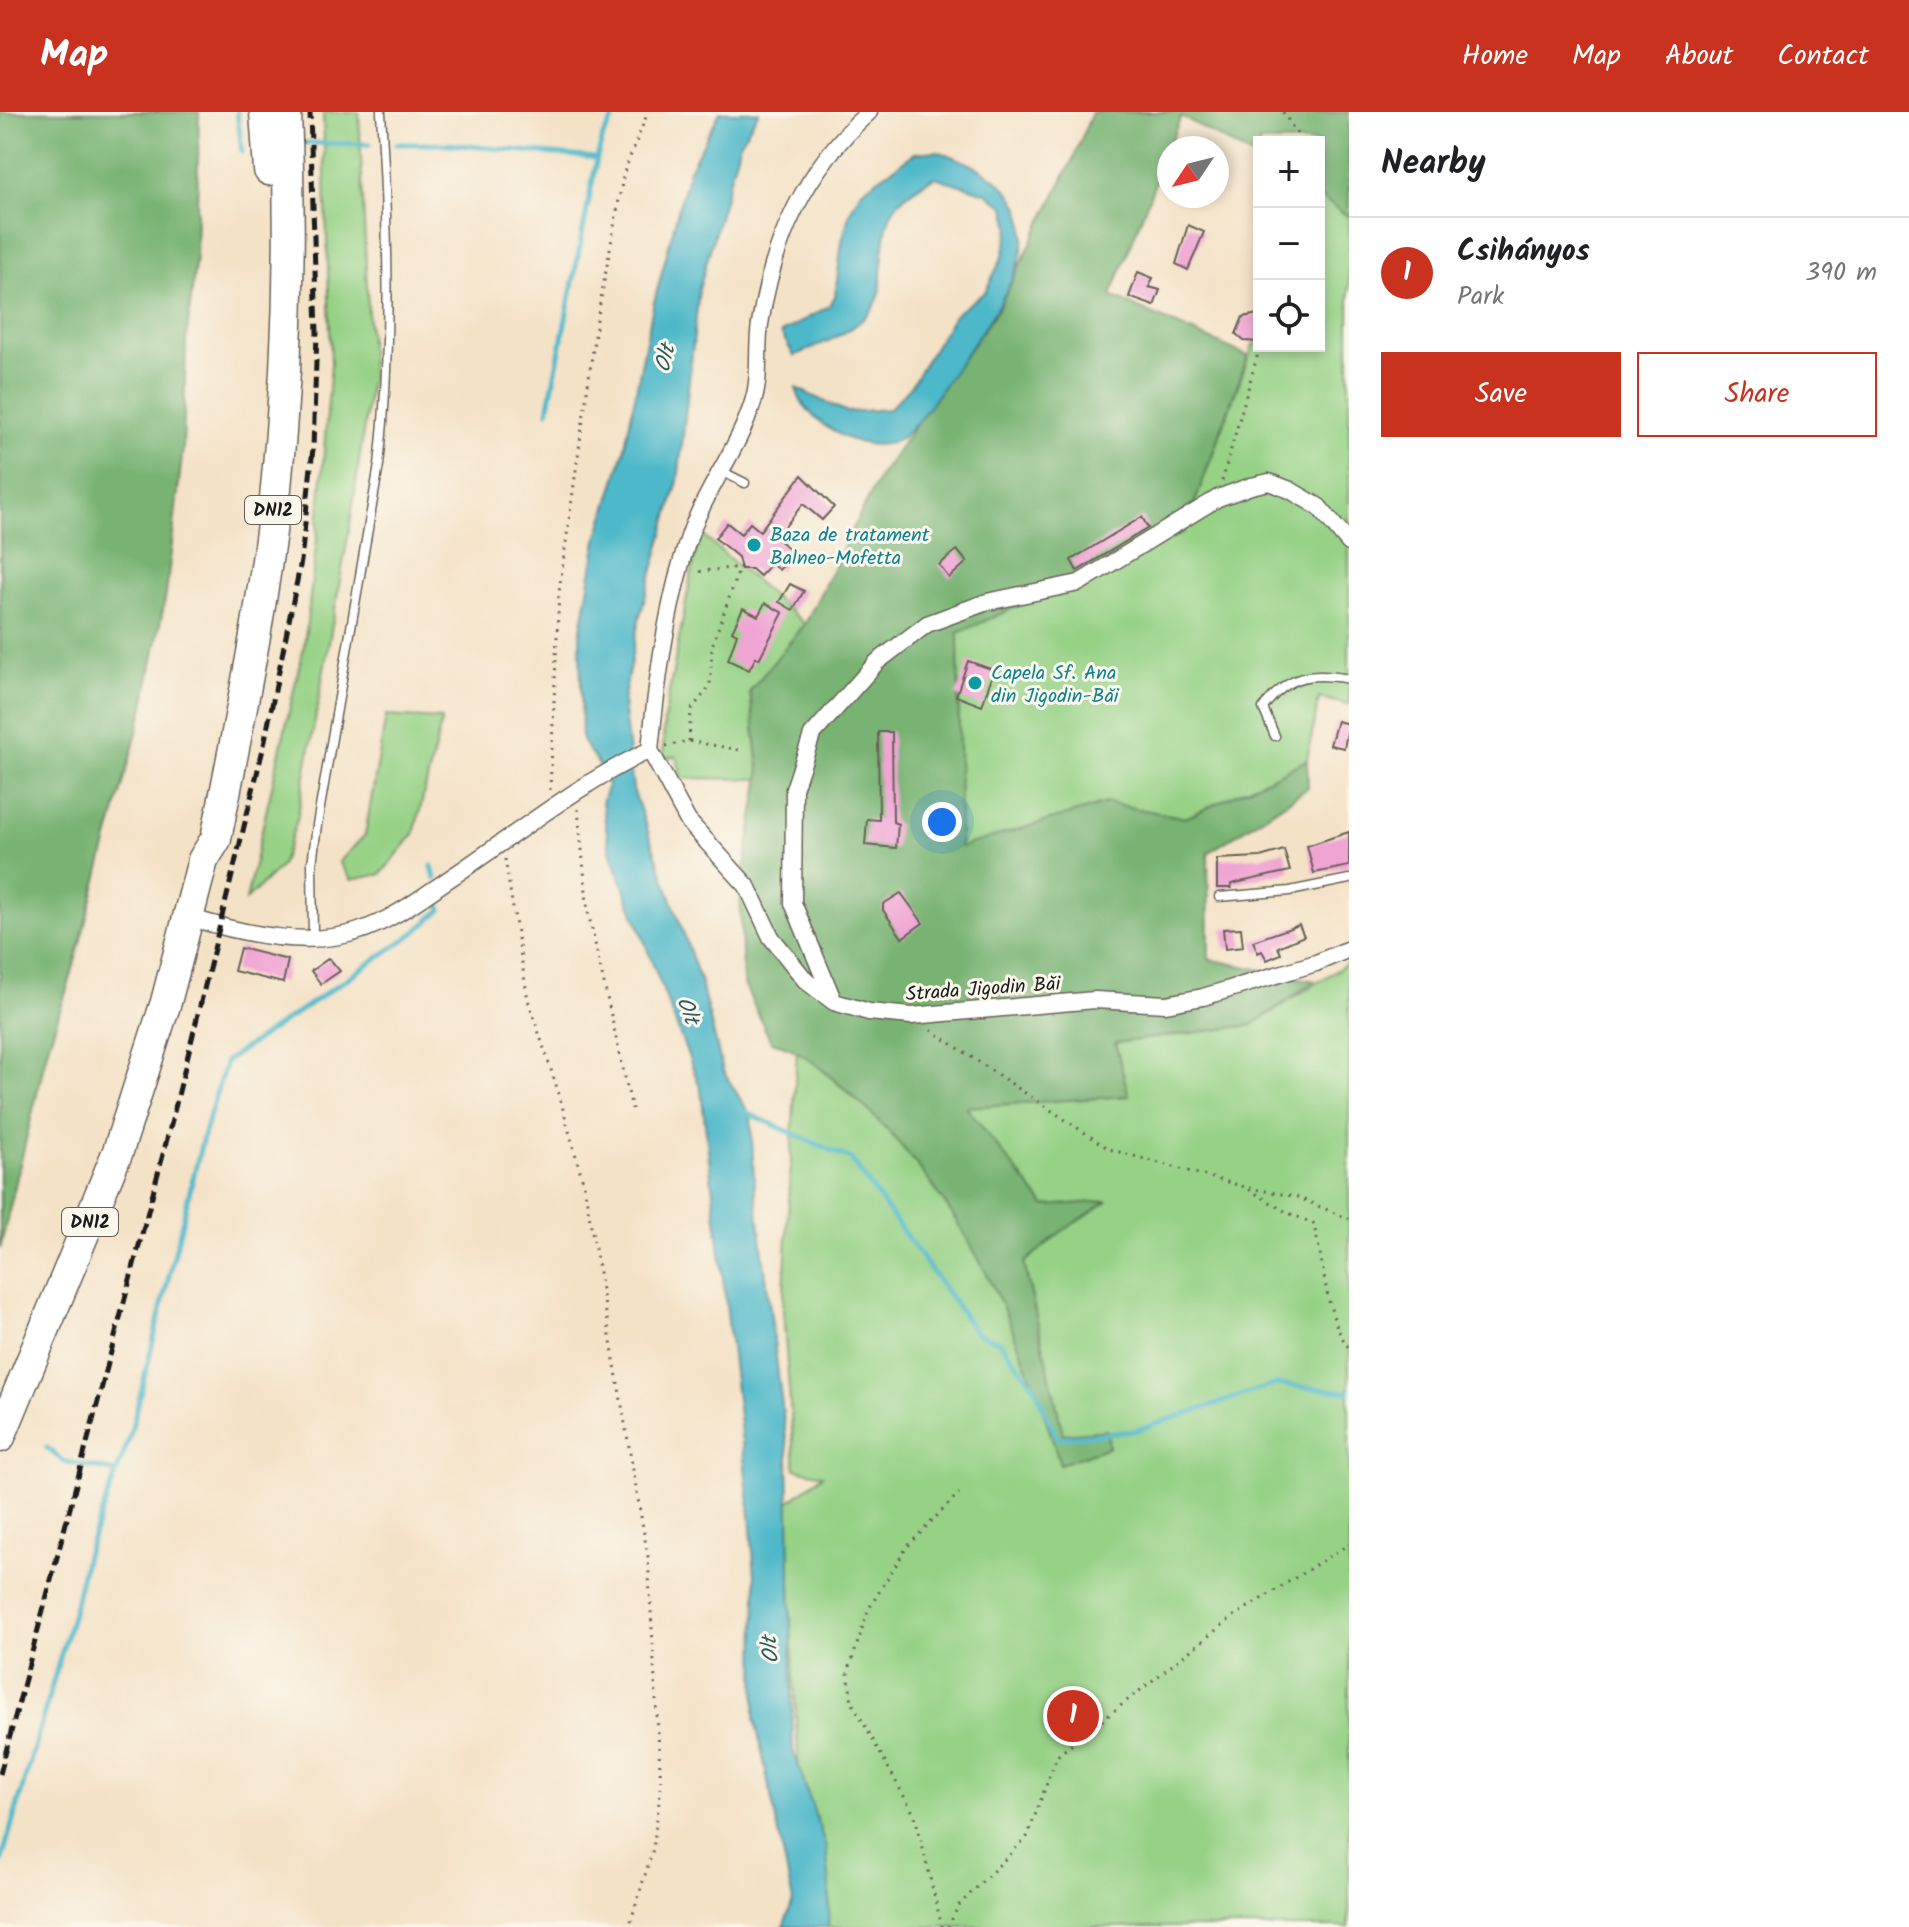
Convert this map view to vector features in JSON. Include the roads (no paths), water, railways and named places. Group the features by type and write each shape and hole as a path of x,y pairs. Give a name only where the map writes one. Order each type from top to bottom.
{"highway":[{"name":"DN12","path":"0,1437 118,1151 166,1002 203,860 202,834 254,551 264,456 273,271 265,112"},
{"name":"DN12","path":"203,860 216,839 245,690 275,498 287,330 286,112"}],"street":[{"path":"189,917 219,927 313,938 340,936 373,925 594,781 650,750 679,574 691,533 753,404 764,301 795,208 822,159 869,112"},
{"path":"834,1002 793,903 794,789 805,750 823,719 877,662 927,624 987,602 1079,583 1218,498 1269,482 1319,507 1349,543"},
{"name":"Strada Jigodin Băi","path":"650,750 688,821 747,886 771,937 806,981 834,1002 869,1012 911,1016 1095,1000 1166,1004 1203,997 1316,963 1349,949"}],"lane":[{"path":"313,938 312,864 317,825 379,465 386,405 389,305 381,112"},
{"path":"720,470 745,483"},
{"path":"1275,736 1263,708 1275,692 1291,680 1312,676 1349,679"},
{"path":"1219,897 1290,891 1349,879"}],"water":[{"name":"Olt","path":"720,112 759,112 740,143 699,289 678,481 639,619 623,702 633,789 700,980 723,1071 751,1116 754,1180 788,1454 793,1750 826,1847 830,1886 828,1927 783,1927 793,1901 755,1719 756,1588 748,1493 701,1090 610,851 602,802 608,785 582,741 580,635 597,540 624,451 653,306 688,172"},
{"path":"937,151 980,169 1008,190 1021,214 1024,241 1016,269 1002,299 915,425 900,439 886,444 855,441 824,425 811,414 796,388 847,412 889,409 910,387 955,314 985,292 1003,256 1010,227 1005,207 986,193 935,177 906,196 891,214 885,238 880,293 865,317 843,334 794,356 781,333 829,306 835,296 842,241 850,212 861,191 915,153"}],"waterway":[{"path":"237,112 242,152"},
{"path":"548,411 597,158 603,136 617,112"},
{"path":"297,143 370,144"},
{"path":"396,144 448,144 597,158"},
{"path":"432,866 435,879"},
{"path":"0,1866 74,1609 86,1555 130,1436 203,1137 226,1061 414,933 441,910 439,902"},
{"path":"747,1113 851,1159 976,1333 1000,1342 1035,1387 1057,1438 1134,1431 1276,1384 1349,1392"},
{"path":"47,1448 63,1461 117,1472"}],"railway":[{"path":"0,1774 172,1120 264,745 301,561 313,448 317,333 310,112"}],"place":[{"name":"Baza de tratament Balneo-Mofetta","path":"754,545"},
{"name":"Capela Sf. Ana din Jigodin-Băi","path":"975,683"},
{"name":"Csihányos","path":"1073,1716"}]}
